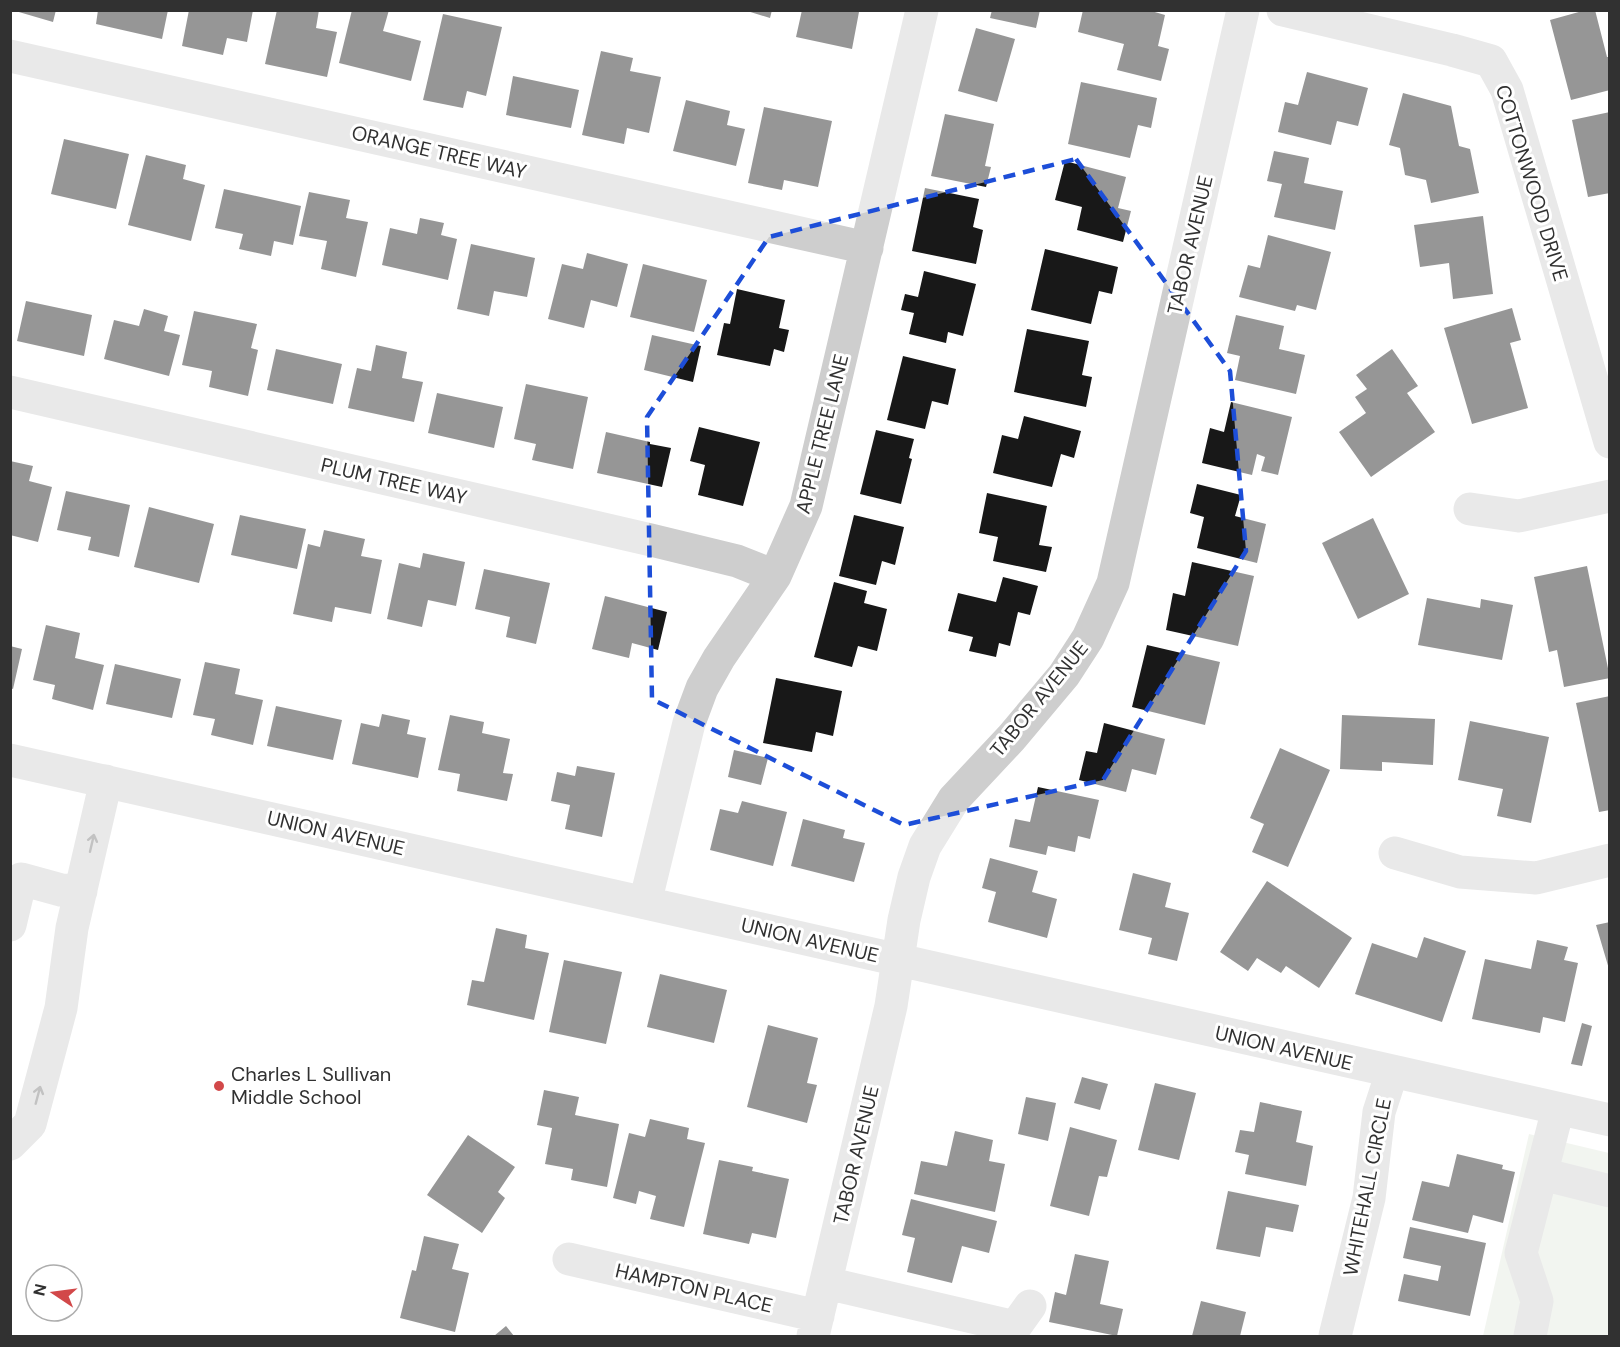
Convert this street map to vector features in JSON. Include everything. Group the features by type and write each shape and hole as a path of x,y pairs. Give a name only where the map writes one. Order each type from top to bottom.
{"street":[{"name":"APPLE TREE LANE","path":"645,903 689,723 702,688 719,658 775,576 806,506 922,10"},
{"name":"TABOR AVENUE","path":"816,1327 891,1006 904,920 914,877 925,846 954,799 1012,737 1064,675 1088,638 1113,583 1243,10"},
{"name":"COTTONWOOD DRIVE","path":"1283,10 1491,61 1507,90 1610,442"},
{"name":"ORANGE TREE WAY","path":"10,56 867,248"},
{"name":"PLUM TREE WAY","path":"10,392 651,540 737,561 775,576"},
{"path":"1470,509 1519,516 1610,496"},
{"name":"UNION AVENUE","path":"10,760 1610,1120"},
{"path":"10,1144 30,1124 61,1008 72,928 106,781"},
{"path":"1395,854 1460,872 1536,878 1610,860"},
{"path":"10,925 16,878 61,890 81,891"},
{"name":"WHITEHALL CIRCLE","path":"1335,1336 1369,1198 1379,1112 1392,1072"},
{"path":"1530,1336 1537,1301 1521,1253 1558,1109"},
{"path":"1542,1174 1610,1191"},
{"name":"HAMPTON PLACE","path":"569,1259 816,1327"},
{"path":"826,1282 1021,1323"}],"highlighted area":[{"path":"1076,159 1230,371 1246,551 1103,780 904,825 652,699 647,417 769,237"}],"shaded area":[{"path":"1529,1134 1609,1153 1609,1336 1483,1336"}],"building":[{"path":"12,10 56,10 53,22"},
{"path":"98,10 168,10 162,39 96,24"},
{"path":"189,10 253,10 247,42 227,38 223,55 182,46"},
{"path":"277,10 319,10 316,28 337,32 327,77 265,64"},
{"path":"352,10 389,10 383,31 421,41 411,81 339,63"},
{"path":"744,10 772,10 770,18"},
{"path":"802,10 859,12 852,49 796,37"},
{"path":"992,10 1040,10 1036,28 990,18"},
{"path":"1083,10 1148,10 1165,15 1158,46 1169,49 1161,81 1117,70 1124,44 1078,32"},
{"path":"1586,10 1595,10 1607,57 1610,57 1610,90 1571,100 1550,20"},
{"path":"443,14 502,27 486,96 467,91 463,108 423,100"},
{"path":"976,28 1015,39 997,102 958,91"},
{"path":"601,51 633,58 630,71 661,77 649,133 627,128 624,144 582,135"},
{"path":"1307,72 1368,88 1358,126 1337,121 1331,145 1278,132 1285,102 1298,105"},
{"path":"513,76 579,90 571,128 506,115"},
{"path":"1081,82 1157,98 1151,128 1138,125 1130,158 1068,144"},
{"path":"1403,93 1451,106 1459,146 1470,149 1479,193 1431,203 1426,180 1405,175 1400,148 1389,145"},
{"path":"686,100 730,111 727,125 745,129 736,166 673,151"},
{"path":"764,107 832,121 818,187 784,180 782,190 748,183"},
{"path":"1610,112 1610,193 1588,197 1572,120"},
{"path":"945,114 994,124 985,166 991,167 986,187 931,176"},
{"path":"64,139 129,154 116,209 51,194"},
{"path":"1274,151 1309,158 1304,183 1343,191 1335,230 1274,217 1282,184 1267,181"},
{"path":"146,155 186,165 183,179 205,185 191,241 128,225"},
{"path":"1065,161 1126,177 1118,208 1131,211 1123,242 1077,230 1082,207 1055,200"},
{"path":"925,188 979,199 973,227 983,230 976,264 912,251"},
{"path":"224,189 301,206 293,245 274,241 271,256 239,249 243,234 215,228"},
{"path":"309,192 350,200 346,218 368,222 356,277 321,269 327,241 299,236"},
{"path":"1483,216 1493,294 1453,299 1449,263 1420,267 1414,225"},
{"path":"420,218 444,223 441,235 457,239 448,280 382,265 390,228 417,234"},
{"path":"1268,235 1331,252 1316,310 1297,305 1295,311 1239,297 1248,265 1260,268"},
{"path":"471,244 535,258 527,297 494,291 489,316 457,309"},
{"path":"1045,249 1118,267 1112,294 1099,291 1091,324 1031,310"},
{"path":"587,253 628,264 617,307 591,300 584,328 548,319 562,264 583,269"},
{"path":"643,264 707,280 694,332 630,317"},
{"path":"924,271 976,284 963,336 948,332 946,343 909,334 914,313 901,310 905,294 918,297"},
{"path":"737,289 785,300 779,328 789,330 784,352 774,349 770,366 717,355 724,323 730,324"},
{"path":"26,301 92,315 84,356 17,341"},
{"path":"1512,308 1521,340 1510,343 1528,408 1472,424 1444,328"},
{"path":"144,309 168,316 164,331 180,335 169,376 104,359 114,320 139,326"},
{"path":"194,311 257,324 251,348 258,350 248,396 209,387 212,371 182,365"},
{"path":"1236,315 1284,326 1279,349 1305,355 1296,394 1235,380 1240,356 1227,353"},
{"path":"1027,329 1089,341 1082,375 1092,377 1086,407 1014,392"},
{"path":"652,335 701,346 693,382 644,370"},
{"path":"376,345 407,352 402,378 423,382 414,422 348,408 357,368 371,371"},
{"path":"276,349 342,364 333,404 267,390"},
{"path":"1392,349 1418,386 1407,393 1435,432 1371,477 1339,432 1366,413 1355,397 1367,389 1356,375"},
{"path":"903,356 956,369 948,405 932,401 925,429 887,420"},
{"path":"526,384 588,397 573,469 532,460 536,444 514,439"},
{"path":"437,393 503,407 494,448 428,433"},
{"path":"1231,402 1292,417 1278,475 1261,471 1265,457 1257,454 1252,475 1202,463 1210,428 1224,432"},
{"path":"1024,416 1081,431 1074,458 1061,454 1052,487 993,473 1002,435 1018,439"},
{"path":"699,427 760,442 743,506 698,495 705,465 690,461"},
{"path":"876,430 914,439 909,458 912,459 901,504 860,494"},
{"path":"606,432 671,448 662,487 597,473"},
{"path":"10,461 33,466 29,481 52,487 38,542 10,535"},
{"path":"1197,484 1241,495 1235,516 1266,524 1257,563 1197,548 1204,517 1190,513"},
{"path":"66,491 130,505 119,557 88,550 91,537 57,530"},
{"path":"987,493 1047,506 1039,545 1052,547 1046,572 993,561 998,537 979,533"},
{"path":"149,507 214,524 199,583 134,567"},
{"path":"240,515 306,529 297,569 231,555"},
{"path":"854,515 904,527 895,565 882,561 876,585 839,576"},
{"path":"1373,518 1409,594 1358,619 1322,543"},
{"path":"324,530 365,539 361,556 382,560 371,614 335,607 332,622 293,614 308,544 320,547"},
{"path":"423,553 465,562 456,606 428,600 422,627 387,619 399,563 420,568"},
{"path":"1192,562 1254,576 1238,646 1166,630 1173,593 1185,596"},
{"path":"1587,566 1610,678 1564,687 1557,650 1549,652 1534,577"},
{"path":"484,569 550,583 536,644 506,637 510,617 475,609"},
{"path":"1003,577 1038,586 1030,615 1018,612 1010,646 999,643 996,657 969,651 973,637 948,631 958,593 996,602"},
{"path":"834,582 867,591 864,603 887,609 877,651 858,646 852,667 814,657"},
{"path":"605,596 667,612 658,650 632,643 629,658 592,649"},
{"path":"1427,598 1480,608 1481,599 1513,605 1502,660 1418,645"},
{"path":"46,625 80,633 75,658 104,665 93,710 52,699 55,685 33,680"},
{"path":"1147,645 1220,662 1205,725 1132,707"},
{"path":"10,646 22,649 13,689 10,688"},
{"path":"205,662 240,669 235,694 263,700 253,745 211,735 215,719 193,715"},
{"path":"115,664 181,679 172,718 106,704"},
{"path":"776,678 842,691 833,736 816,732 812,752 763,743"},
{"path":"1610,696 1610,810 1599,812 1576,703"},
{"path":"276,706 342,720 333,760 267,746"},
{"path":"382,714 410,720 407,734 426,738 418,778 352,764 361,723 379,727"},
{"path":"450,715 484,722 482,733 510,739 503,773 513,774 507,801 457,791 460,774 438,770"},
{"path":"1342,715 1435,719 1433,765 1382,762 1382,771 1340,769"},
{"path":"1470,721 1549,737 1531,823 1497,816 1503,789 1458,780"},
{"path":"1104,723 1165,739 1156,775 1132,769 1126,792 1079,780 1086,751 1097,753"},
{"path":"1280,748 1330,770 1288,867 1252,852 1264,824 1250,818"},
{"path":"734,750 768,758 761,785 728,777"},
{"path":"577,766 615,773 602,837 565,829 570,805 551,801 557,772 575,776"},
{"path":"1038,787 1099,800 1090,839 1078,836 1075,852 1048,846 1046,855 1009,847 1015,819 1030,822"},
{"path":"742,801 787,812 773,866 710,850 720,809 738,813"},
{"path":"803,819 845,830 843,838 865,843 854,882 791,866"},
{"path":"990,858 1038,871 1032,892 1057,899 1047,938 988,922 996,892 982,888"},
{"path":"1133,873 1171,883 1165,907 1189,913 1177,961 1148,954 1152,938 1119,930"},
{"path":"1267,881 1352,938 1319,988 1286,966 1281,973 1257,958 1248,971 1220,952"},
{"path":"1610,922 1610,969 1609,969 1596,925"},
{"path":"496,928 527,935 525,948 549,953 534,1020 467,1005 472,980 484,982"},
{"path":"1424,937 1466,951 1442,1022 1355,994 1372,943 1417,958"},
{"path":"1537,940 1568,947 1564,960 1578,963 1565,1022 1543,1017 1540,1033 1472,1019 1485,959 1531,969"},
{"path":"564,960 622,972 606,1044 549,1032"},
{"path":"660,974 727,990 714,1043 647,1027"},
{"path":"1582,1023 1592,1026 1582,1066 1571,1064"},
{"path":"768,1025 818,1038 807,1083 817,1085 807,1123 747,1107"},
{"path":"1082,1077 1108,1084 1100,1110 1074,1103"},
{"path":"1155,1083 1196,1093 1179,1160 1138,1150"},
{"path":"544,1090 579,1097 575,1115 619,1124 607,1187 571,1180 573,1169 545,1164 552,1128 537,1125"},
{"path":"1026,1097 1056,1103 1048,1141 1018,1134"},
{"path":"1260,1102 1302,1111 1296,1142 1313,1146 1306,1186 1245,1174 1249,1155 1235,1152 1240,1130 1254,1132"},
{"path":"650,1119 689,1128 687,1139 705,1143 684,1227 650,1219 656,1196 639,1191 636,1204 613,1198 629,1133 645,1137"},
{"path":"1070,1127 1117,1140 1107,1177 1099,1176 1089,1216 1050,1206"},
{"path":"955,1131 993,1140 989,1161 1005,1164 995,1212 914,1194 921,1161 947,1166"},
{"path":"468,1135 515,1167 498,1192 505,1198 482,1233 427,1195"},
{"path":"1457,1154 1503,1165 1502,1169 1515,1172 1503,1223 1473,1215 1468,1233 1412,1220 1422,1181 1449,1187"},
{"path":"719,1160 753,1167 752,1171 789,1179 776,1238 752,1233 749,1244 703,1234"},
{"path":"1228,1191 1299,1205 1293,1232 1266,1227 1260,1257 1216,1249"},
{"path":"911,1199 997,1221 989,1253 962,1246 952,1283 907,1272 915,1238 902,1235"},
{"path":"1410,1227 1486,1243 1470,1316 1398,1301 1404,1274 1438,1281 1441,1266 1403,1258"},
{"path":"424,1236 459,1244 452,1269 469,1273 455,1332 400,1318 412,1270 416,1271"},
{"path":"1075,1254 1109,1261 1100,1304 1123,1309 1117,1336 1049,1322 1055,1292 1066,1295"},
{"path":"1201,1301 1246,1312 1240,1336 1192,1336"},
{"path":"506,1326 514,1336 494,1336"}],"place":[{"name":"Charles L Sullivan Middle School","path":"219,1086"}]}
